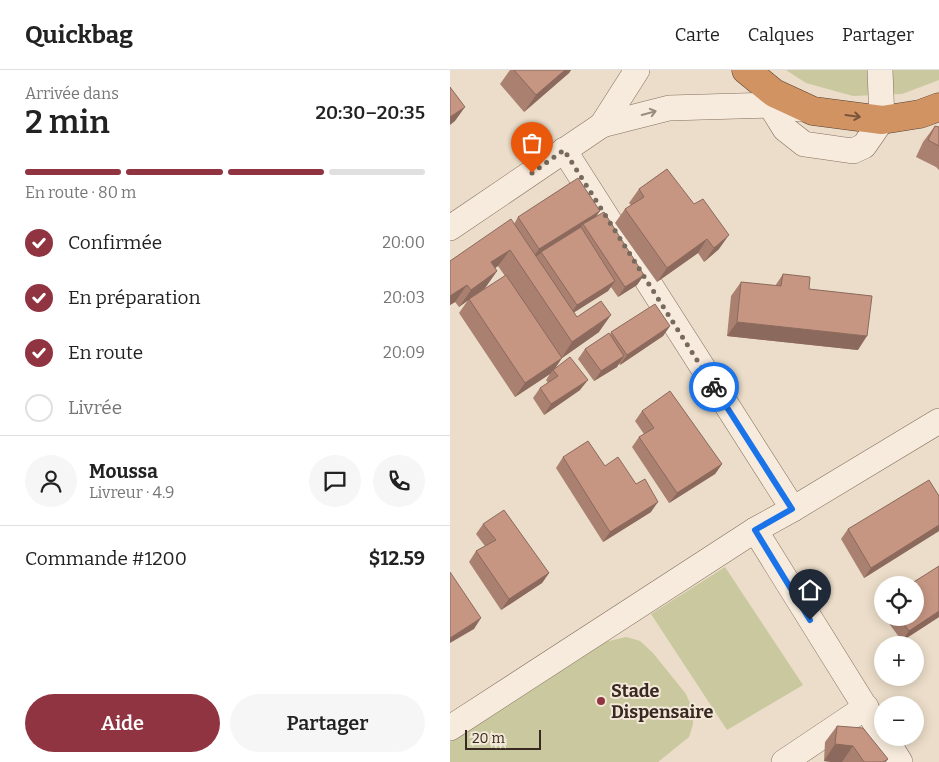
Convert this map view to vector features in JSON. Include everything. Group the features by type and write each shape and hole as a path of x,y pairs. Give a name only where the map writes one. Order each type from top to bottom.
{"highway":[{"path":"746,70 774,93 813,111 893,119 939,130"},
{"path":"893,119 939,107"}],"street":[{"path":"602,125 637,70"},
{"path":"770,105 785,129 804,144 853,151 864,146 893,119 880,70"},
{"path":"450,228 602,125 669,108 770,105 813,111"},
{"path":"564,150 792,509"},
{"path":"450,728 755,530 939,421"},
{"path":"755,530 874,720"},
{"path":"784,762 866,707"},
{"path":"889,746 900,762"}],"green space":[{"path":"786,70 939,70 939,80 902,94 853,96 806,83"},
{"path":"725,567 803,685 727,730 651,614"},
{"name":"Stade Dispensaire","path":"626,637 640,641 653,653 686,694 692,708 693,724 689,737 658,762 450,762 450,742 605,642"}],"building":[{"path":"514,70 565,70 536,95"},
{"path":"450,87 465,107 450,117"},
{"path":"935,126 939,127 939,146 928,140"},
{"path":"667,169 694,204 703,199 729,235 714,248 707,239 667,268 625,209 644,197 639,189"},
{"path":"578,178 600,211 539,249 518,217"},
{"path":"604,212 644,275 625,287 583,224"},
{"path":"511,219 577,317 601,301 611,315 572,342 510,250 491,262 497,271 471,290 467,285 450,296 450,261"},
{"path":"581,227 615,281 577,305 541,252"},
{"path":"783,274 810,277 809,289 872,296 867,336 737,322 741,282 781,286"},
{"path":"506,275 562,358 525,383 469,299"},
{"path":"655,304 670,326 627,355 611,332"},
{"path":"609,333 624,356 601,371 585,349"},
{"path":"570,357 588,380 551,404 540,388 558,376 553,370"},
{"path":"670,391 722,464 677,493 639,437 654,428 642,411"},
{"path":"588,441 605,466 618,457 636,484 645,479 658,502 610,532 563,457"},
{"path":"929,480 939,496 939,525 871,568 848,529"},
{"path":"504,510 549,573 509,599 476,551 496,540 483,524"},
{"path":"939,566 939,611 924,621 924,576"},
{"path":"450,572 481,618 450,638"},
{"path":"905,626 916,626 909,631"},
{"path":"837,726 863,728 874,742 874,746 878,746 888,759 883,762 864,762 853,746 835,744"}],"way so far":[{"path":"532,173 564,150 714,387"}],"place":[{"name":"Stade Dispensaire","path":"601,701"}],"route":[{"path":"714,387 792,509 755,530 810,620"}]}
